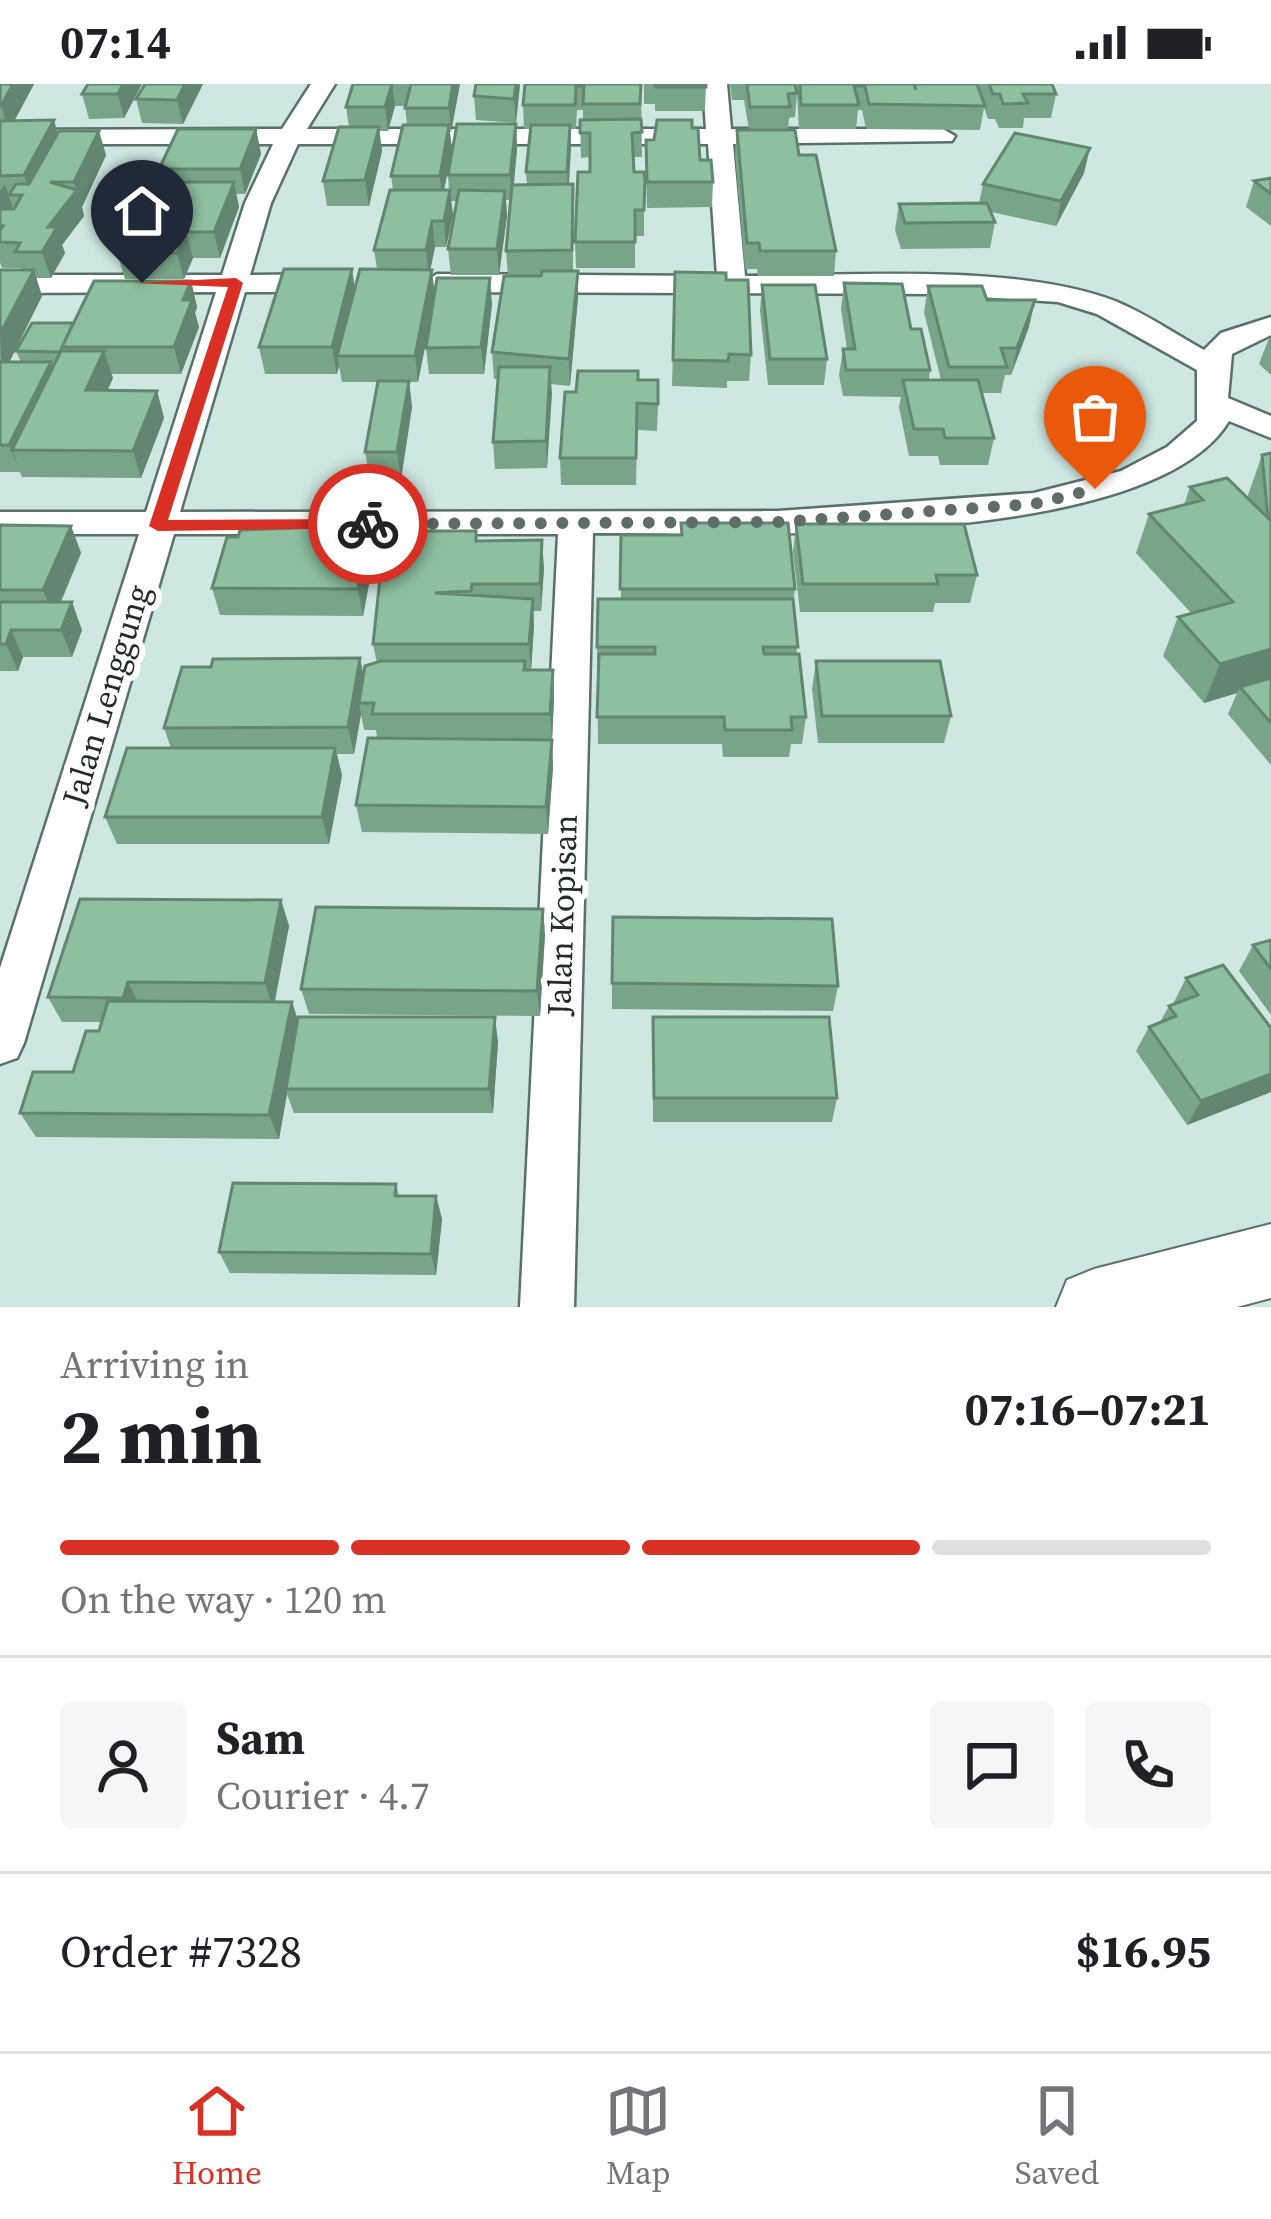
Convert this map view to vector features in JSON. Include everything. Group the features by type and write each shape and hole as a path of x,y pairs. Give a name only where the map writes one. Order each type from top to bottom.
{"main road":[{"path":"1094,1307 1271,1261"}],"street":[{"name":"Jalan Lenggung","path":"0,1043 258,202 288,139 323,84"},
{"path":"715,84 732,284"},
{"path":"0,137 943,136"},
{"path":"0,284 354,283"},
{"path":"401,283 934,285 1061,294 1107,308 1208,364"},
{"path":"0,523 778,522 1034,504 1133,478 1179,454 1213,422 1208,364 1229,339 1271,326"},
{"path":"1213,403 1271,428"},
{"name":"Jalan Kopisan","path":"547,1307 576,523"}],"building":[{"path":"0,84 13,84 1,106 0,106"},
{"path":"88,84 123,84 118,94 82,94"},
{"path":"145,84 185,84 177,100 136,99"},
{"path":"353,84 392,84 385,107 346,107"},
{"path":"411,84 453,84 449,108 405,108"},
{"path":"476,84 516,84 514,99 474,96"},
{"path":"525,84 641,84 640,104 583,104 584,86 576,86 575,105 523,105"},
{"path":"706,84 706,87 656,87"},
{"path":"747,84 795,84 797,93 788,94 790,107 750,107"},
{"path":"800,84 977,84 985,106 869,104 865,86 854,86 859,105 801,105"},
{"path":"989,84 1052,84 1056,94 1023,94 1028,103 1003,104"},
{"path":"641,119 642,132 632,133 634,172 644,172 645,181 644,210 635,210 635,242 575,242 578,172 590,172 590,133 580,133 580,120"},
{"path":"54,120 24,175 0,176 0,121"},
{"path":"657,120 692,120 692,128 698,128 700,160 711,160 713,182 647,182 646,140 654,140"},
{"path":"457,124 516,124 510,175 448,175"},
{"path":"403,125 449,125 440,176 391,176"},
{"path":"531,125 570,125 567,172 526,172"},
{"path":"339,127 379,127 365,180 323,181"},
{"path":"178,129 256,129 240,169 159,169"},
{"path":"737,130 795,130 799,155 816,155 836,251 760,251 759,243 747,243"},
{"path":"59,131 99,131 74,182 50,182 77,190 48,227 57,227 42,252 15,252 20,243 0,242 0,211 14,209 22,195 9,195 16,184 29,184"},
{"path":"1015,133 1090,148 1061,201 983,184"},
{"path":"1271,178 1271,194 1254,181"},
{"path":"151,182 234,182 214,232 186,232 177,253 117,253"},
{"path":"573,184 572,250 506,251 512,185"},
{"path":"390,190 450,190 444,221 432,221 426,250 374,250"},
{"path":"459,190 505,191 497,249 448,249"},
{"path":"987,203 995,222 905,223 899,204"},
{"path":"284,269 352,269 332,347 259,347"},
{"path":"360,269 432,270 415,356 337,356"},
{"path":"0,270 34,270 0,334"},
{"path":"542,271 578,271 569,359 492,352 504,276 541,276"},
{"path":"675,272 726,273 726,280 748,280 751,355 729,354 728,361 673,360"},
{"path":"437,278 490,278 481,347 426,348"},
{"path":"94,281 191,281 183,300 192,300 174,347 62,347"},
{"path":"844,283 902,284 911,329 921,329 930,370 846,370 843,349 855,349"},
{"path":"762,285 815,285 827,359 770,359"},
{"path":"928,286 982,286 987,300 1035,300 1017,348 1001,348 1007,367 949,367"},
{"path":"32,323 73,323 60,352 16,351"},
{"path":"61,351 104,351 86,390 157,391 133,451 12,450"},
{"path":"0,362 51,362 9,445 0,445"},
{"path":"499,367 550,367 546,441 493,442"},
{"path":"578,371 638,371 638,380 658,380 658,404 637,403 636,458 560,458 565,392 576,392"},
{"path":"903,380 978,380 994,438 945,438 943,429 914,429"},
{"path":"378,381 409,381 397,452 365,452"},
{"path":"1271,453 1271,649 1220,664 1178,617 1233,602 1149,514 1203,500 1190,487 1227,478 1268,518 1262,455"},
{"path":"681,523 788,523 795,589 620,589 621,535 682,535"},
{"path":"796,524 964,524 977,575 936,575 938,584 803,584"},
{"path":"0,525 71,526 43,590 0,590"},
{"path":"370,525 358,589 212,588 227,537 238,537 240,530"},
{"path":"385,531 476,531 476,541 542,540 540,584 472,584 471,591 435,593 533,599 529,644 373,644"},
{"path":"598,599 793,599 798,647 763,647 764,654 799,654 806,717 791,717 792,730 725,730 724,717 597,717 599,654 655,654 655,647 597,647"},
{"path":"0,602 72,602 61,630 11,630 6,644 0,644"},
{"path":"360,658 348,727 164,728 182,667 211,667 213,659"},
{"path":"381,661 525,661 524,670 553,670 550,714 372,714 374,703 359,703 365,666"},
{"path":"816,661 940,661 951,716 822,716"},
{"path":"1271,678 1271,723 1240,687"},
{"path":"368,738 552,740 546,807 356,805"},
{"path":"127,748 335,748 322,817 105,817"},
{"path":"80,899 281,900 265,983 128,982 123,998 48,997"},
{"path":"316,907 543,909 537,991 301,989"},
{"path":"613,917 832,919 838,986 612,983"},
{"path":"1271,940 1271,969 1253,945"},
{"path":"1223,965 1271,1028 1271,1074 1201,1101 1149,1027 1176,1016 1169,1006 1198,995 1186,978"},
{"path":"108,1001 292,1002 269,1115 20,1113 33,1072 73,1072 86,1031 99,1031"},
{"path":"298,1017 495,1017 489,1089 286,1089"},
{"path":"653,1017 829,1017 837,1098 654,1098"},
{"path":"233,1183 396,1184 395,1196 436,1196 431,1254 219,1252"}],"way so far":[{"path":"368,524 778,522 1034,504 1095,489"}],"route":[{"path":"142,283 236,283 158,526 368,524"}]}
